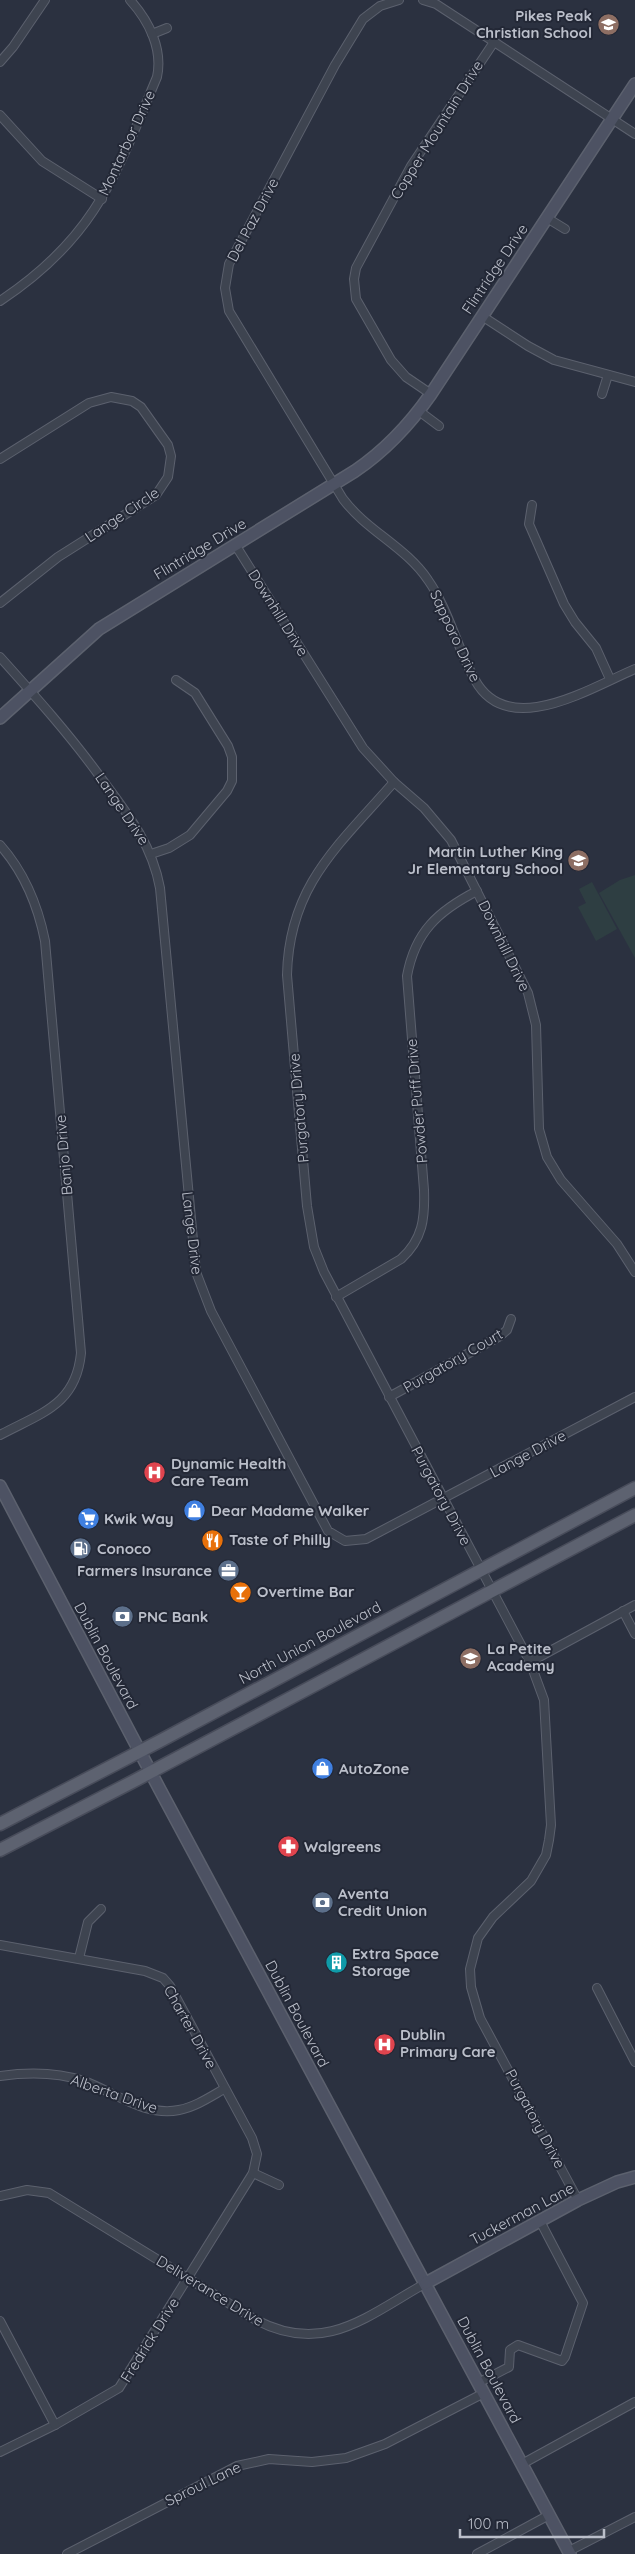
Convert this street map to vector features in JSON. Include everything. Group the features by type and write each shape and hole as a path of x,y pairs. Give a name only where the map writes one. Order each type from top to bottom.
{"main road":[{"name":"Flintridge Drive","path":"0,718 99,629 236,546 380,453 419,411 431,394 635,84"},
{"name":"Dublin Boulevard","path":"0,1486 140,1752 569,2553"},
{"name":"North Union Boulevard","path":"0,1824 140,1752 635,1488"},
{"path":"0,1850 635,1515"},
{"name":"Tuckerman Lane","path":"426,2283 578,2200 617,2182 635,2177"}],"street":[{"path":"0,62 13,47 45,0"},
{"name":"Montarbor Drive","path":"0,301 27,283 62,252 83,228 119,168 157,77 159,57 152,34 130,0"},
{"name":"Del Paz Drive","path":"334,484 234,322 226,300 226,275 229,264 335,65 363,19 378,3 399,0"},
{"path":"423,0 436,4 635,134"},
{"path":"152,34 166,28"},
{"name":"Copper Mountain Drive","path":"431,394 406,377 391,360 356,298 356,268 411,166 494,42"},
{"path":"0,114 42,161 102,199"},
{"name":"Flintridge Drive","path":"547,218 565,229"},
{"path":"482,316 528,346 554,360 635,382"},
{"path":"602,394 608,375"},
{"name":"Lange Circle","path":"0,459 89,403 111,397 132,401 141,407 168,445 170,456 168,477 156,495 58,557 0,603"},
{"path":"419,411 439,426"},
{"name":"Sapporo Drive","path":"334,484 358,517 409,559 428,580 475,680 490,698 513,708 536,708 635,669"},
{"path":"532,505 529,524 564,604 575,622 596,648 610,680"},
{"name":"Downhill Drive","path":"236,546 356,737 394,782 424,808 445,831 523,980 531,1003 536,1025 539,1129 548,1157 561,1180 616,1244 635,1272"},
{"path":"0,657 30,690"},
{"path":"151,854 169,848 190,835 227,791 233,770 232,757 228,746 195,692 176,680"},
{"name":"Lange Drive","path":"30,690 71,737 128,813 151,854 160,888 192,1249 196,1272 204,1297 328,1530 345,1541 361,1540 443,1500 635,1397"},
{"name":"Purgatory Drive","path":"394,782 319,869 297,910 289,941 287,975 307,1206 314,1247 336,1297 530,1662 544,1700 551,1825 550,1840 546,1855 531,1881 494,1917 478,1938 470,1969 471,1987 480,2018 578,2200"},
{"name":"Banjo Drive","path":"0,845 13,862 30,891 38,911 45,941 81,1353 77,1376 67,1395 50,1408 0,1435"},
{"name":"Powder Puff Drive","path":"336,1297 401,1259 410,1252 421,1232 424,1222 424,1190 407,976 410,959 422,933 453,904 477,891"},
{"name":"Purgatory Court","path":"389,1397 500,1336 507,1330 511,1319"},
{"path":"530,1662 635,1604"},
{"path":"623,1611 635,1634"},
{"path":"79,1958 88,1922 101,1908"},
{"name":"Charter Drive","path":"0,1945 145,1971 164,1978 170,1986 255,2146 257,2154 254,2173 189,2278"},
{"path":"597,1988 635,2062"},
{"name":"Alberta Drive","path":"0,2076 30,2073 74,2078 134,2104 158,2111 178,2110 188,2107 224,2089"},
{"path":"254,2173 279,2185"},
{"name":"Deliverance Drive","path":"0,2196 27,2190 50,2193 270,2327 304,2336 337,2331 426,2283"},
{"name":"Sproul Lane","path":"67,2554 84,2550 236,2466 270,2459 312,2462 346,2458 386,2444 481,2388 509,2367 510,2350 518,2345 562,2361 583,2303 540,2221"},
{"name":"Fredrick Drive","path":"0,2452 55,2426 119,2388 189,2278"},
{"path":"0,2321 55,2426"},
{"path":"522,2464 635,2402"},
{"path":"477,2554 549,2515"},
{"path":"569,2553 635,2517"}],"shaded area":[{"path":"635,875 635,958 599,893 620,880"},
{"path":"592,882 617,929 596,941 578,907 586,903 579,889"}],"place":[{"name":"Pikes Peak Christian School","path":"608,25"},
{"name":"Martin Luther King Jr Elementary School","path":"579,861"},
{"name":"Dynamic Health Care Team","path":"155,1473"},
{"name":"Dear Madame Walker","path":"195,1511"},
{"name":"Kwik Way","path":"88,1519"},
{"name":"Taste of Philly","path":"213,1540"},
{"name":"Conoco","path":"81,1549"},
{"name":"Farmers Insurance","path":"228,1571"},
{"name":"Overtime Bar","path":"241,1592"},
{"name":"PNC Bank","path":"122,1617"},
{"name":"La Petite Academy","path":"471,1658"},
{"name":"AutoZone","path":"323,1769"},
{"name":"Walgreens","path":"288,1847"},
{"name":"Aventa Credit Union","path":"322,1903"},
{"name":"Extra Space Storage","path":"336,1963"},
{"name":"Dublin Primary Care","path":"384,2044"}]}
